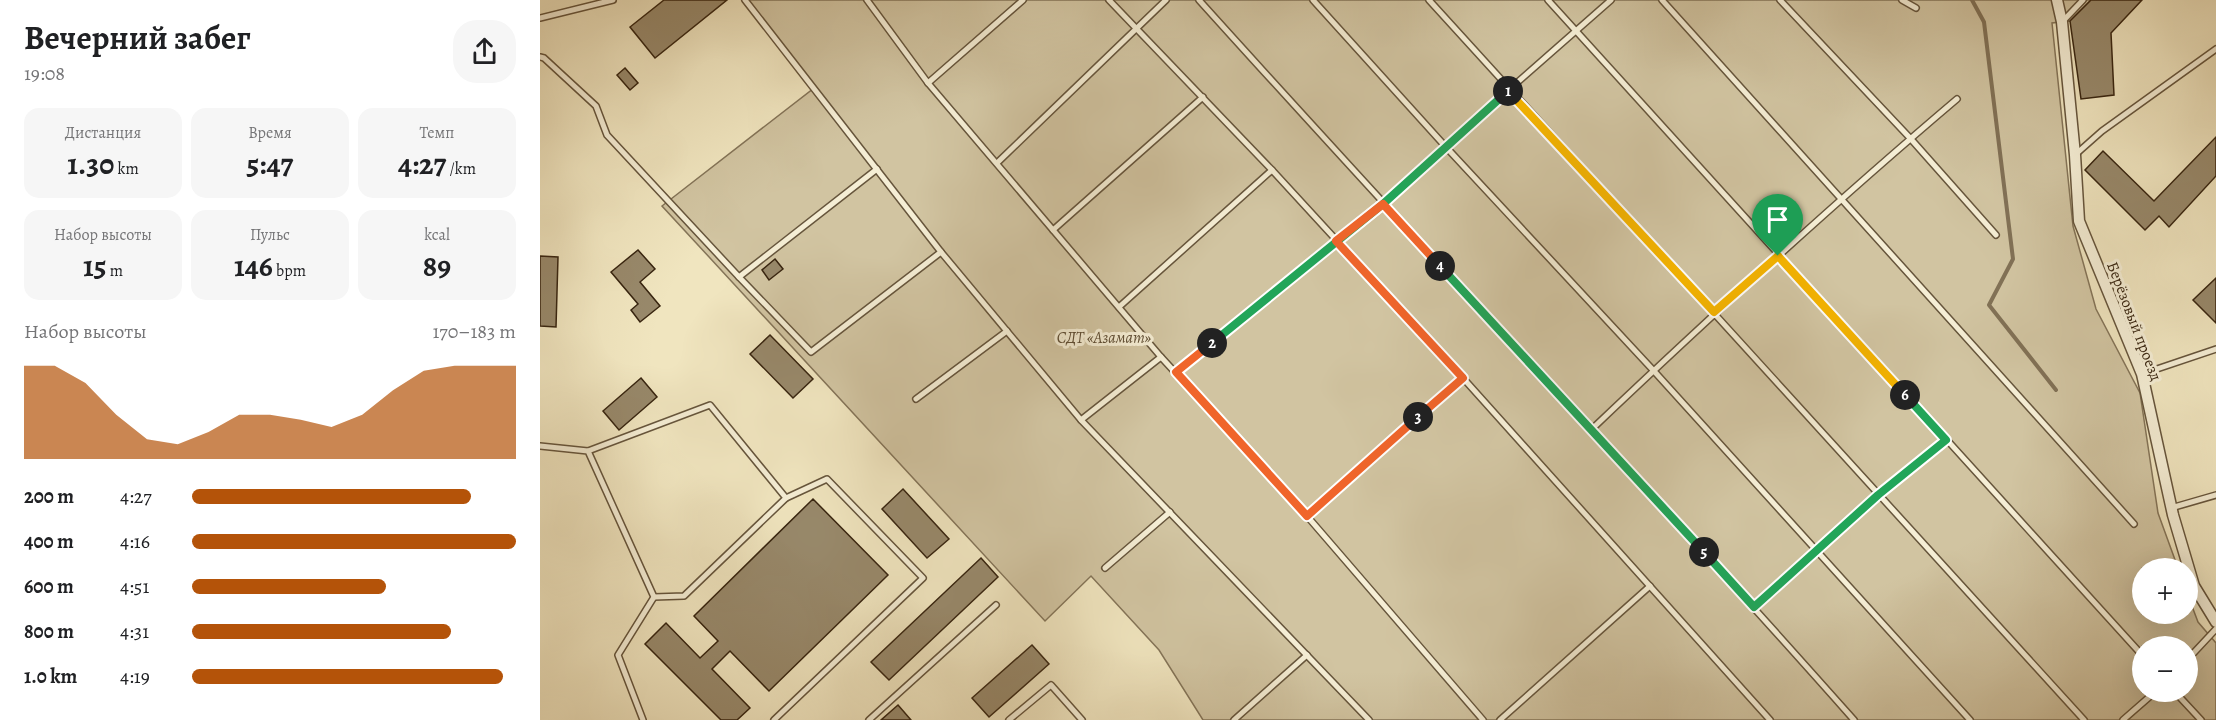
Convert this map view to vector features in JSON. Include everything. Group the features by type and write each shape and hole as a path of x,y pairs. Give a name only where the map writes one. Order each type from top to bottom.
{"street":[{"name":"Берёзовый проезд","path":"2057,0 2062,22 2079,221 2142,374 2171,508 2194,586 2216,622"}],"lane":[{"path":"540,18 613,0"},
{"path":"745,0 941,252 1081,420 1370,720"},
{"path":"867,0 928,82 1161,357 1307,516 1483,720"},
{"path":"928,82 1023,0"},
{"path":"1109,0 1138,27 1272,170 1463,378 1770,720"},
{"path":"997,163 1166,0"},
{"path":"1199,0 1383,204 1754,607 1854,720"},
{"path":"1313,0 1970,720"},
{"path":"1429,0 2084,720"},
{"path":"1548,0 2132,644"},
{"path":"1176,372 1383,204 1445,146 1611,0"},
{"path":"1662,0 2134,524"},
{"path":"1780,0 1910,138 1996,235"},
{"path":"1902,0 1916,8"},
{"path":"2062,22 2083,0"},
{"path":"2075,155 2102,131 2216,49"},
{"path":"540,57 544,58 596,106 607,135 739,278 812,352 941,252"},
{"path":"1053,230 1203,97"},
{"path":"1592,429 1714,312 1841,198 1957,99"},
{"path":"739,278 877,169"},
{"path":"1119,307 1272,170"},
{"path":"916,399 1007,331"},
{"path":"2142,374 2216,349"},
{"path":"1081,420 1161,357"},
{"path":"1307,516 1463,378"},
{"path":"540,446 588,451 710,405 786,498"},
{"path":"1754,607 1878,495 1946,440"},
{"path":"588,451 654,597"},
{"path":"654,597 684,596 786,498 827,479 923,578 774,720"},
{"path":"2171,508 2216,495"},
{"path":"1105,568 1170,512"},
{"path":"1500,720 1650,586"},
{"path":"643,720 618,655 654,597"},
{"path":"869,720 996,604"},
{"path":"2198,648 2216,629"},
{"path":"1234,720 1307,655"},
{"path":"1009,720 1051,685 1082,720"},
{"path":"2123,720 2144,702"},
{"path":"2184,702 2201,720"}],"green space":[{"name":"СДТ «Азамат»","path":"748,0 2091,0 2070,21 2052,23 2073,226 2096,309 2140,393 2158,513 2174,558 2132,558 2132,624 2198,624 2198,622 2216,643 2216,720 1203,720 1159,650 1091,576 1045,621 662,206 814,88"}],"building":[{"path":"664,0 727,0 655,58 630,27"},
{"path":"2091,0 2142,0 2111,33 2114,95 2081,99 2070,21"},
{"path":"625,68 638,83 630,90 617,75"},
{"path":"2216,137 2216,176 2169,227 2159,216 2145,230 2085,170 2103,151 2154,201"},
{"path":"638,250 655,269 640,282 660,306 640,322 631,310 638,304 611,272"},
{"path":"540,256 558,257 556,327 540,326"},
{"path":"775,259 783,269 769,280 762,270"},
{"path":"2216,278 2216,323 2193,300"},
{"path":"770,335 813,379 793,398 750,354"},
{"path":"641,378 657,397 619,430 603,411"},
{"path":"903,489 949,539 927,558 882,509"},
{"path":"813,499 888,575 769,691 730,651 712,669 750,708 737,720 721,720 645,644 666,623 700,658 718,641 694,616"},
{"path":"981,558 998,577 889,680 871,662"},
{"path":"1032,645 1049,664 989,717 972,698"},
{"path":"898,705 911,720 881,720"}],"waterway":[{"path":"1972,0 1984,22 2013,259 1989,305 2056,390"}],"route":[{"path":"1778,256 1714,312 1509,90 1383,204 1336,241 1176,372 1307,516 1463,378 1336,241 1383,204 1754,607 1878,495 1946,440 1778,256"}]}
